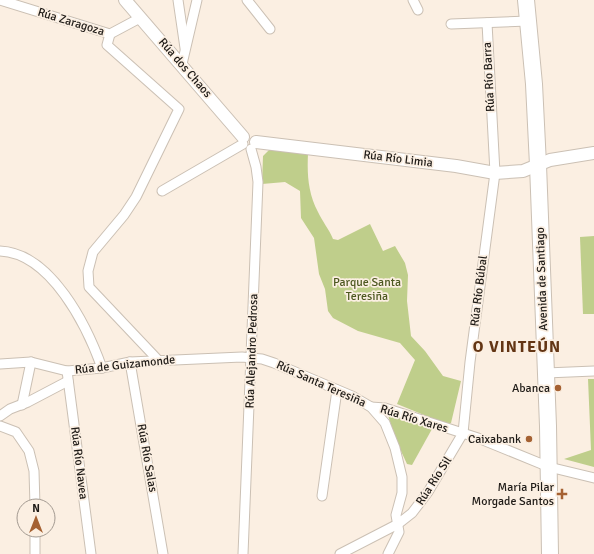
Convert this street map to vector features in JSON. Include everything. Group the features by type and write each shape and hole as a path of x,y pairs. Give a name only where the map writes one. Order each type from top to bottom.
{"highway":[{"name":"Avenida de Santiago","path":"527,1 534,84 538,165 549,467 550,554"}],"street":[{"name":"Rúa Zaragoza","path":"1,0 110,34 140,18"},
{"name":"Rúa dos Chaos","path":"125,0 182,64 243,140"},
{"path":"178,0 185,51"},
{"path":"182,64 197,0"},
{"path":"247,0 270,29"},
{"path":"413,0 418,10"},
{"path":"451,24 528,21"},
{"name":"Rúa Río Barra","path":"486,23 494,173"},
{"path":"110,34 107,45 179,109 136,197 124,215 93,252 88,271 89,287 159,361"},
{"path":"162,190 248,136 255,139 254,146"},
{"name":"Rúa Río Limia","path":"254,146 456,166 494,173 523,170 550,160 594,153"},
{"name":"Rúa Alejandro Pedrosa","path":"243,554 258,182 254,146"},
{"name":"Rúa Río Búbal","path":"463,434 470,362 494,173"},
{"path":"0,251 16,253 29,258 54,283 82,319 102,368"},
{"name":"Rúa de Guizamonde","path":"0,364 31,362 67,371 102,368 130,362 251,358"},
{"name":"Rúa Santa Teresiña","path":"251,358 274,363 337,390 371,407 385,423 395,448 402,477 402,492 396,514"},
{"path":"22,405 31,362"},
{"name":"Rúa Río Salas","path":"130,362 163,554"},
{"name":"Rúa Río Navea","path":"67,371 91,554"},
{"path":"546,373 594,371"},
{"path":"0,416 10,409 22,405 68,381"},
{"path":"322,496 337,390"},
{"name":"Rúa Río Xares","path":"371,407 385,408 463,434 549,467 594,478"},
{"path":"0,426 16,432 29,451 34,471 35,498"},
{"name":"Rúa Río Sil","path":"340,554 372,539 398,524 412,513 423,499 463,434"},
{"path":"388,554 399,532 396,514"},
{"path":"372,539 396,514"},
{"path":"35,538 35,554"}],"green space":[{"name":"Parque Santa Teresiña","path":"270,149 308,154 308,176 312,198 333,239 338,240 370,224 383,251 395,246 405,263 408,275 407,301 411,336 425,351 443,376 461,381 451,423 446,424 397,404 415,360 400,343 358,331 333,318 328,311 325,289 319,274 314,238 301,218 300,191 285,182 262,184 263,156"},
{"path":"594,236 594,314 583,314 580,237"},
{"path":"588,379 594,379 594,467 564,459 591,450"},
{"path":"387,412 432,429 412,465 407,464 395,438"}],"place":[{"name":"Abanca","path":"558,388"},
{"name":"Caixabank","path":"529,439"},
{"name":"María Pilar Morgade Santos","path":"562,494"}],"district":[{"name":"O VINTEÚN","path":"517,347"}]}
